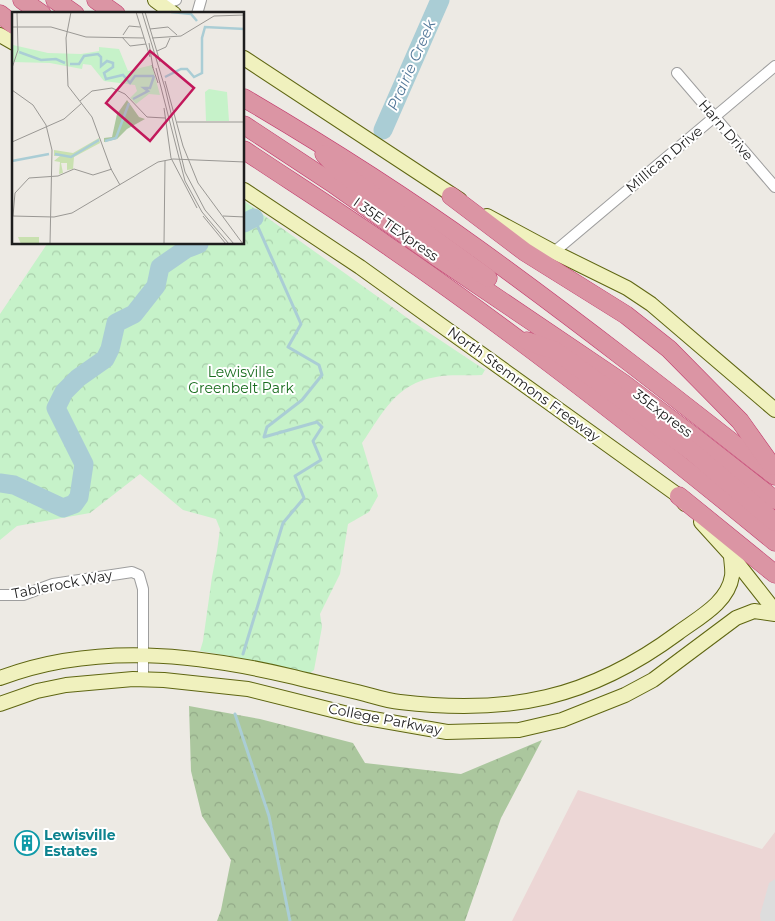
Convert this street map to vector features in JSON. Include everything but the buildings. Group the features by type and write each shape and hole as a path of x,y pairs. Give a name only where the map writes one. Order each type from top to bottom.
{"highway":[{"path":"22,0 39,12"},
{"path":"55,0 72,12"},
{"path":"96,0 113,12"},
{"path":"0,14 12,23"},
{"path":"245,99 304,133 412,204 492,260 585,328 775,476"},
{"name":"I 35E TEXpress","path":"245,126 332,183 438,258 548,332"},
{"path":"304,133 340,171 495,283 548,332"},
{"path":"245,151 389,246 515,337 693,474 775,542"},
{"path":"451,196 525,252 626,315 669,349 740,421 775,471"},
{"name":"35Express","path":"548,332 638,394 775,500"},
{"path":"515,337 554,350 691,451 775,522"},
{"path":"679,496 775,574"}],"street":[{"path":"158,2 176,0"},
{"path":"197,12 201,0"},
{"path":"158,2 171,12"},
{"path":"0,35 12,42"},
{"path":"245,59 451,196 554,252 627,288 651,304 775,410"},
{"name":"Millican Drive","path":"554,252 775,66"},
{"name":"Harn Drive","path":"677,73 775,187"},
{"name":"North Stemmons Freeway","path":"245,191 360,267 679,496 731,556 775,612"},
{"name":"College Parkway","path":"0,678 55,663 89,657 142,655 192,658 228,663 398,702 476,707 506,705 538,699 600,681 637,662 715,605 726,591 732,576 731,556"},
{"name":"Tablerock Way","path":"0,595 22,595 53,584 132,572 140,575 143,589 143,679"},
{"name":"College Parkway","path":"0,704 37,691 66,685 95,681 143,679 193,682 248,689 356,716 447,732 519,730 562,720 625,695 653,680 736,618 754,611 775,612"},
{"path":"310,704 314,682"},
{"path":"574,689 583,712"}],"shaded area":[{"path":"578,790 762,849 775,832 775,921 512,921"},
{"path":"775,879 775,921 761,921 760,915 769,883"}],"green space":[{"name":"Lewisville Greenbelt Park","path":"245,202 413,322 485,370 482,375 441,376 410,386 392,401 362,443 378,496 369,512 348,524 340,574 320,614 322,627 314,670 309,674 241,658 200,651 220,529 216,519 183,510 140,474 90,513 17,526 0,540 0,314 46,245 245,245"},
{"path":"189,706 260,719 353,743 365,763 461,774 542,740 501,818 465,921 217,921 231,860 202,816 191,771"}],"waterway":[{"name":"Prairie Creek","path":"383,130 440,0"},
{"path":"243,654 283,523 304,498 295,476 321,460 313,441 322,427 317,422 264,437 267,427 302,400 322,375 319,365 288,347 301,324 254,218"},
{"name":"Prairie Creek","path":"245,222 254,218"},
{"name":"Prairie Creek","path":"0,483 14,485 63,508 74,504 79,497 84,464 56,408 64,392 78,378 105,359 110,349 116,323 134,314 156,286 160,267 186,249 196,245"},
{"path":"235,714 269,816 290,921"}],"place":[{"name":"Lewisville Estates","path":"27,843"}]}
